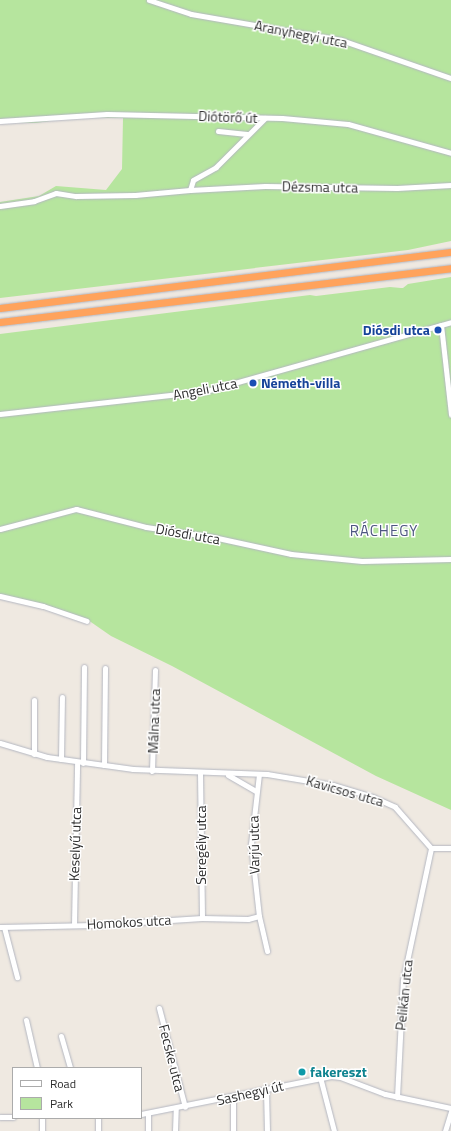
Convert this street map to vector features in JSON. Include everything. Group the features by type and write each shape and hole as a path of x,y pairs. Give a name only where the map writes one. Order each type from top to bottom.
{"highway":[{"path":"440,253 451,248"},
{"path":"0,308 451,252"},
{"path":"0,322 451,268"}],"street":[{"name":"Aranyhegyi utca","path":"149,0 174,10 201,16 340,40 451,78"},
{"name":"Diótörő út","path":"0,121 107,114 264,118 348,124 451,153"},
{"path":"190,190 193,180 216,167 264,118"},
{"path":"218,131 247,134"},
{"name":"Dézsma utca","path":"0,206 34,201 56,193 76,196 135,195 265,186 397,188 451,186"},
{"name":"Angeli utca","path":"0,414 206,390 451,322"},
{"path":"441,325 451,414"},
{"name":"Diósdi utca","path":"0,529 76,509 146,527 213,537 291,554 362,561 451,559"},
{"path":"0,596 43,606 87,621"},
{"path":"83,762 84,668"},
{"path":"104,765 106,668"},
{"name":"Málna utca","path":"152,771 155,670"},
{"path":"61,759 62,697"},
{"path":"34,700 34,754"},
{"name":"Kavicsos utca","path":"0,744 34,754 77,762 152,771 259,774 312,780 387,802 395,807 431,848"},
{"name":"Keselyű utca","path":"74,925 77,762"},
{"name":"Seregély utca","path":"200,773 202,918"},
{"name":"Kavicsos utca","path":"227,774 256,791"},
{"path":"243,783 244,774"},
{"name":"Varjú utca","path":"259,774 251,844 258,916 267,951"},
{"path":"431,848 451,848"},
{"name":"Pelikán utca","path":"397,1097 403,980 431,848"},
{"name":"Homokos utca","path":"2,927 74,925 202,918 242,919 258,916"},
{"path":"2,927 16,977"},
{"name":"Fecske utca","path":"160,1008 185,1107"},
{"path":"26,1020 37,1067"},
{"path":"61,1036 70,1067"},
{"path":"320,1077 334,1131"},
{"name":"Sashegyi út","path":"142,1114 185,1107 233,1097 258,1089 266,1090 320,1077 340,1077 397,1097 451,1110"},
{"path":"266,1090 267,1131"},
{"path":"233,1097 234,1131"},
{"path":"175,1131 176,1108"},
{"path":"445,1131 451,1110"},
{"path":"0,1116 12,1114"},
{"path":"148,1114 148,1131"},
{"path":"0,1116 12,1117"},
{"path":"42,1119 42,1131"},
{"path":"98,1119 98,1131"}],"green space":[{"path":"0,0 451,0 451,241 408,250 0,298 0,202 39,196 56,186 106,190 122,169 123,118 76,117 36,123 0,123"},
{"path":"451,277 451,810 376,776 172,666 111,636 88,620 0,596 0,334 310,295 316,296 390,287 403,288 408,284"}],"place":[{"name":"Diósdi utca","path":"438,330"},
{"name":"Németh-villa","path":"253,383"},
{"name":"fakereszt","path":"302,1072"}],"district":[{"name":"RÁCHEGY","path":"384,531"}]}
